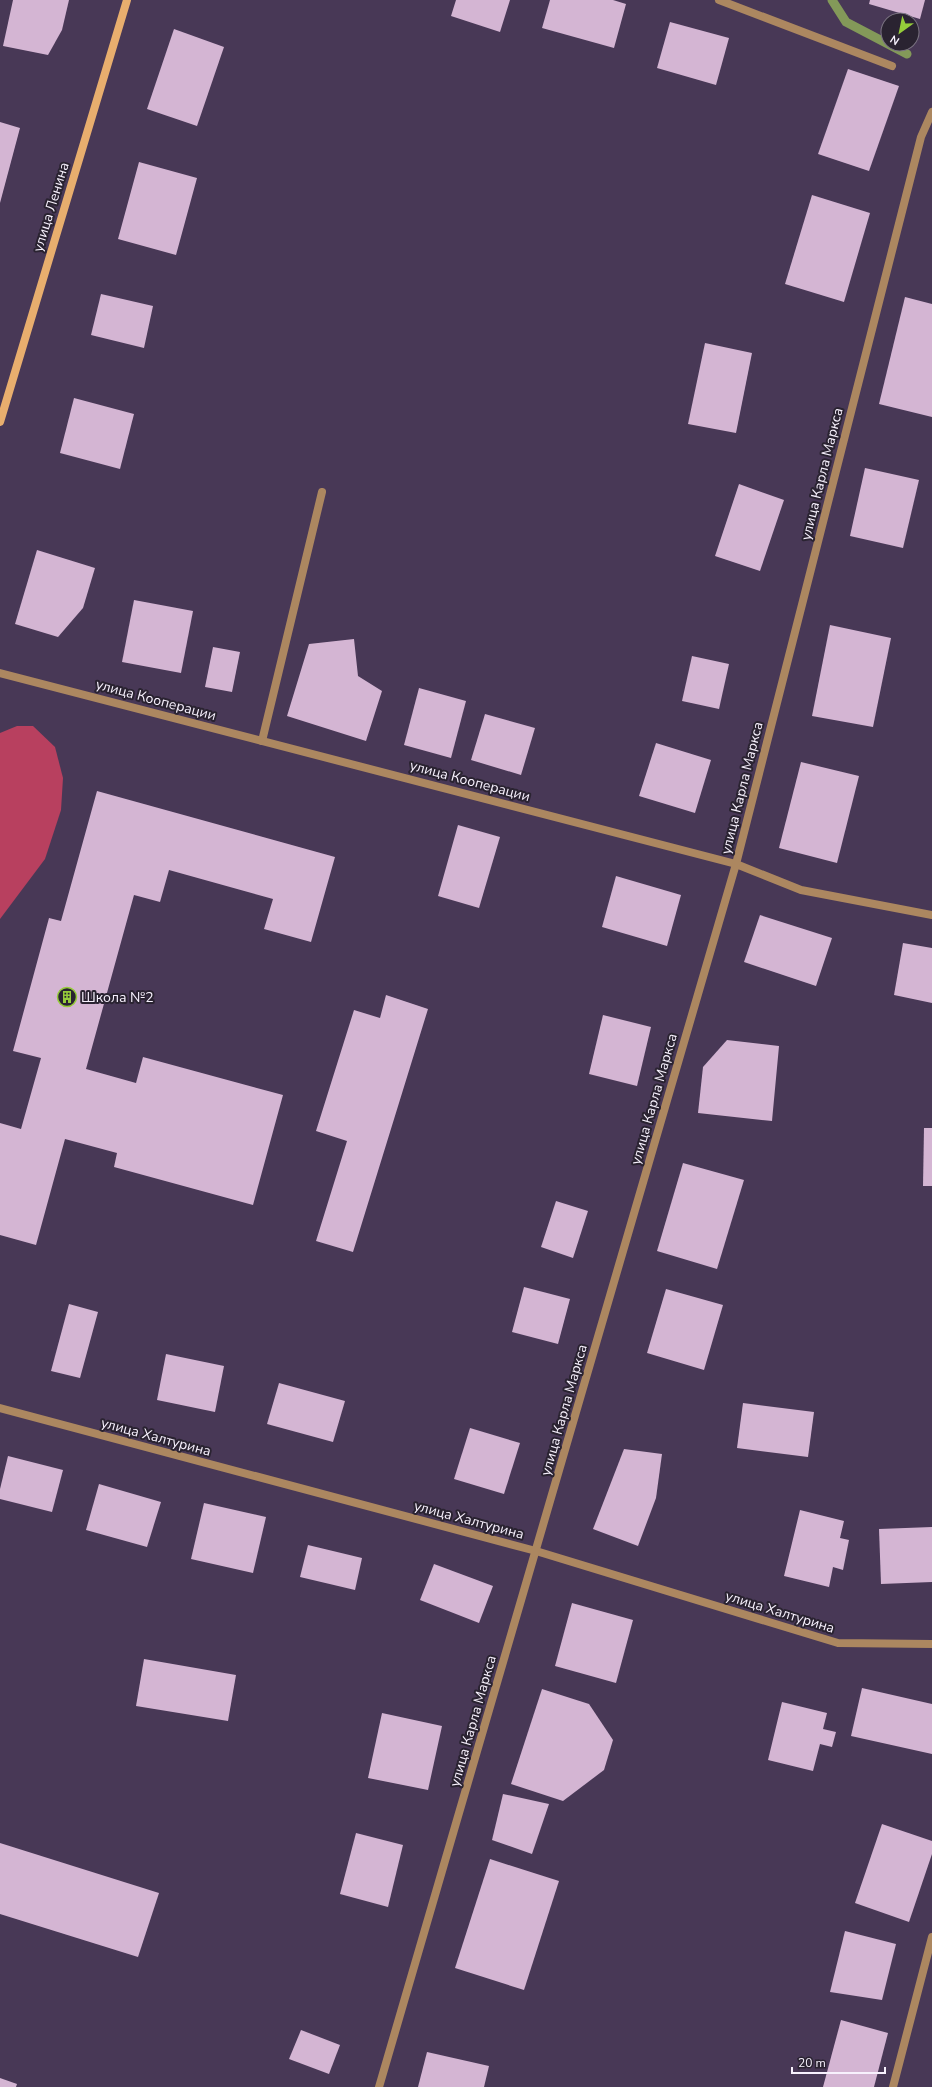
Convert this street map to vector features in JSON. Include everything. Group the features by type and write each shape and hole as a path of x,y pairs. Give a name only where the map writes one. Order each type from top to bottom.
{"street":[{"name":"улица Ленина","path":"0,422 127,0"},
{"path":"719,0 892,66"},
{"name":"улица Карла Маркса","path":"379,2087 736,864 921,137 932,112"},
{"path":"262,741 322,492"},
{"name":"улица Кооперации","path":"0,672 736,864 801,890 932,915"},
{"name":"улица Халтурина","path":"0,1408 536,1551 838,1643 932,1644"},
{"path":"893,2087 932,1937"}],"shaded area":[{"path":"17,726 33,726 55,747 63,778 61,810 45,859 0,919 0,733"}],"building":[{"path":"13,0 69,0 62,30 48,55 3,46"},
{"path":"456,0 510,0 500,32 451,16"},
{"path":"550,0 613,0 626,4 614,48 542,28"},
{"path":"870,0 925,0 920,19 920,12 896,12 869,4"},
{"path":"670,22 729,38 716,85 657,68"},
{"path":"174,29 224,47 197,126 147,109"},
{"path":"848,69 899,86 869,171 818,154"},
{"path":"0,122 20,128 0,203"},
{"path":"139,162 197,178 176,255 118,239"},
{"path":"812,195 870,213 844,302 785,284"},
{"path":"101,294 153,306 144,348 91,335"},
{"path":"905,297 932,304 932,417 879,404"},
{"path":"705,343 752,353 736,433 688,424"},
{"path":"74,398 134,414 120,469 60,453"},
{"path":"865,468 919,480 903,548 850,536"},
{"path":"739,484 784,500 760,571 715,556"},
{"path":"37,550 95,568 83,608 58,637 15,624"},
{"path":"134,600 193,611 181,673 122,662"},
{"path":"830,625 891,638 873,727 812,716"},
{"path":"354,639 358,676 382,691 366,741 287,716 309,644"},
{"path":"213,647 240,652 232,692 205,687"},
{"path":"692,656 729,664 719,709 682,701"},
{"path":"419,688 466,701 451,758 404,745"},
{"path":"485,714 535,728 521,775 471,760"},
{"path":"656,743 711,760 695,813 639,796"},
{"path":"801,762 859,776 837,863 779,848"},
{"name":"Школа №2","path":"97,791 335,857 311,942 264,929 273,899 169,870 160,902 134,895 86,1069 136,1083 143,1057 283,1095 253,1205 114,1167 117,1153 65,1139 36,1245 0,1235 0,1123 21,1129 41,1058 13,1051 49,918 61,921"},
{"path":"458,825 500,837 479,908 438,896"},
{"path":"616,876 681,895 667,946 602,927"},
{"path":"760,915 832,938 816,986 744,962"},
{"path":"903,943 932,948 932,1003 894,995"},
{"path":"386,995 428,1009 353,1252 316,1241 347,1141 316,1131 354,1010 380,1018"},
{"path":"603,1015 651,1027 637,1086 589,1074"},
{"path":"727,1040 779,1046 772,1121 698,1113 703,1067"},
{"path":"924,1128 932,1128 932,1186 923,1186"},
{"path":"683,1163 744,1180 717,1269 657,1251"},
{"path":"556,1201 588,1211 573,1258 541,1247"},
{"path":"524,1287 570,1299 558,1344 512,1332"},
{"path":"666,1289 723,1305 704,1370 647,1353"},
{"path":"69,1304 98,1312 80,1378 51,1371"},
{"path":"166,1354 224,1366 215,1412 157,1400"},
{"path":"279,1383 345,1401 333,1442 267,1424"},
{"path":"743,1403 814,1412 808,1457 737,1448"},
{"path":"470,1428 520,1443 504,1494 454,1479"},
{"path":"624,1449 662,1454 656,1498 638,1546 593,1529"},
{"path":"8,1456 63,1470 52,1512 0,1499 0,1489"},
{"path":"99,1484 161,1502 147,1547 86,1530"},
{"path":"204,1503 266,1517 253,1573 191,1559"},
{"path":"800,1510 844,1521 840,1538 849,1540 843,1570 833,1567 829,1587 784,1576"},
{"path":"932,1527 932,1582 881,1584 879,1529"},
{"path":"308,1545 362,1558 355,1590 300,1577"},
{"path":"434,1564 493,1586 479,1623 420,1600"},
{"path":"572,1603 633,1620 616,1683 555,1666"},
{"path":"144,1659 236,1675 228,1721 136,1706"},
{"path":"862,1688 932,1704 932,1754 851,1736"},
{"path":"542,1689 589,1704 613,1740 604,1770 563,1801 511,1784"},
{"path":"782,1702 827,1713 823,1729 836,1732 832,1747 820,1744 813,1771 768,1760"},
{"path":"382,1713 442,1726 428,1790 368,1778"},
{"path":"503,1794 549,1804 532,1854 492,1840"},
{"path":"882,1824 932,1841 932,1854 909,1922 855,1903"},
{"path":"356,1833 403,1845 388,1907 340,1894"},
{"path":"0,1843 159,1893 138,1957 0,1914"},
{"path":"490,1859 559,1881 524,1990 455,1968"},
{"path":"845,1931 896,1944 882,2000 830,1992"},
{"path":"841,2020 888,2033 874,2087 823,2087"},
{"path":"301,2030 340,2045 329,2074 289,2059"},
{"path":"427,2052 489,2066 484,2087 418,2087"},
{"path":"0,2078 17,2084 16,2087 0,2087"}],"waterway":[{"path":"832,0 846,22 907,54"}],"place":[{"name":"Школа №2","path":"67,997"}]}
